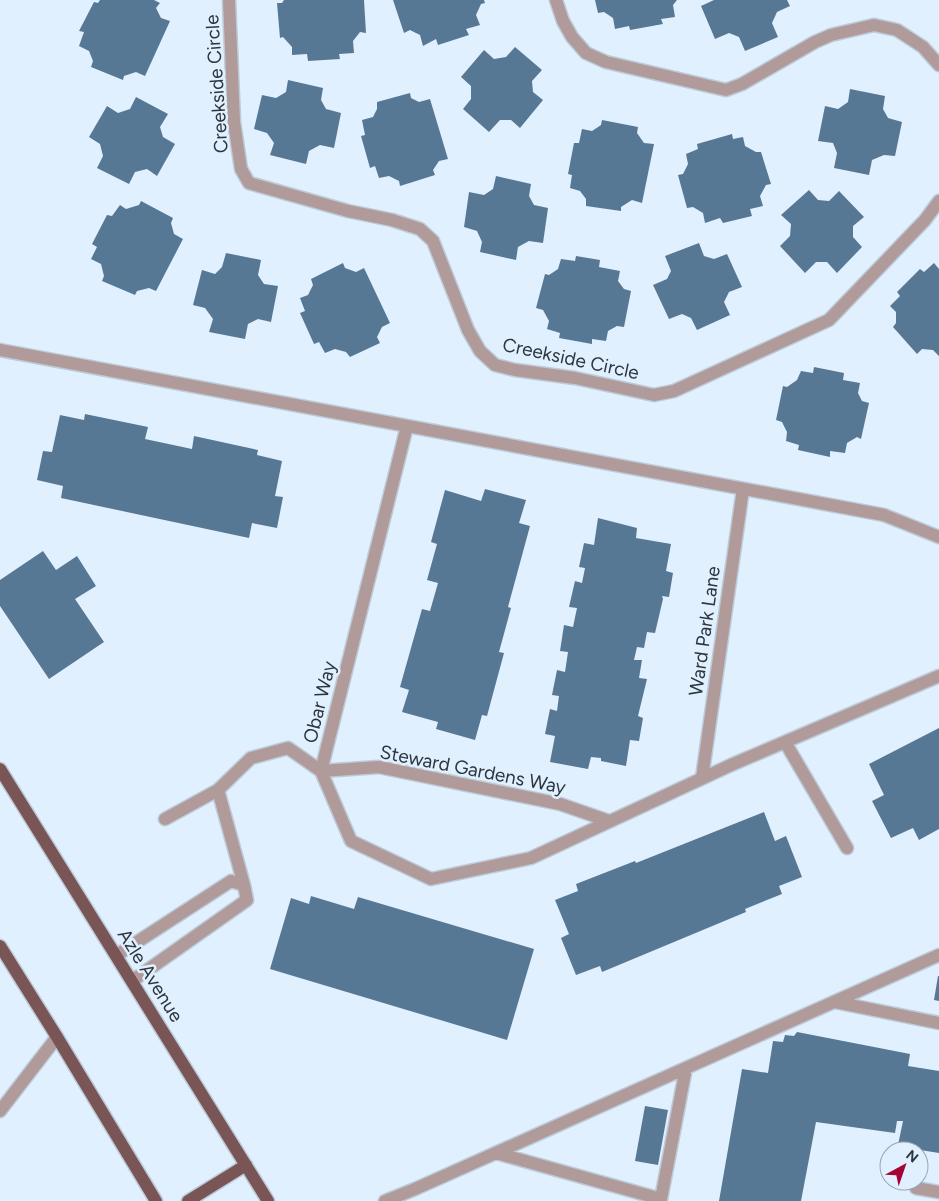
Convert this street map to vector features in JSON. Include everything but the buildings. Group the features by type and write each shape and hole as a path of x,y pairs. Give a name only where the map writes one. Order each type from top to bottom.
{"main road":[{"name":"Azle Avenue","path":"0,769 268,1201"},
{"path":"0,946 156,1201"},
{"path":"188,1201 246,1165"}],"lane":[{"name":"Creekside Circle","path":"230,0 234,122 241,169 249,183 348,211 392,220 420,230 432,241 468,330 480,351 495,365 514,370 575,378 654,395 674,391 829,320 925,220 939,201"},
{"path":"556,0 563,21 572,37 586,53 606,62 726,90 742,84 815,42 831,35 874,25 897,30 923,47 939,65"},
{"path":"0,350 884,516 939,536"},
{"name":"Obar Way","path":"218,790 252,758 288,748 321,771 407,426"},
{"name":"Ward Park Lane","path":"702,778 743,489"},
{"path":"321,771 351,841 431,879 531,858 702,778 939,676"},
{"path":"785,742 847,848"},
{"name":"Steward Gardens Way","path":"321,771 379,767 560,804 609,821"},
{"path":"132,981 247,900 218,790 165,819"},
{"path":"117,955 231,881 244,885"},
{"path":"385,1201 496,1154 939,955"},
{"path":"835,1002 939,1023"},
{"path":"0,1111 57,1037"},
{"path":"496,1154 661,1199 686,1068"}]}
